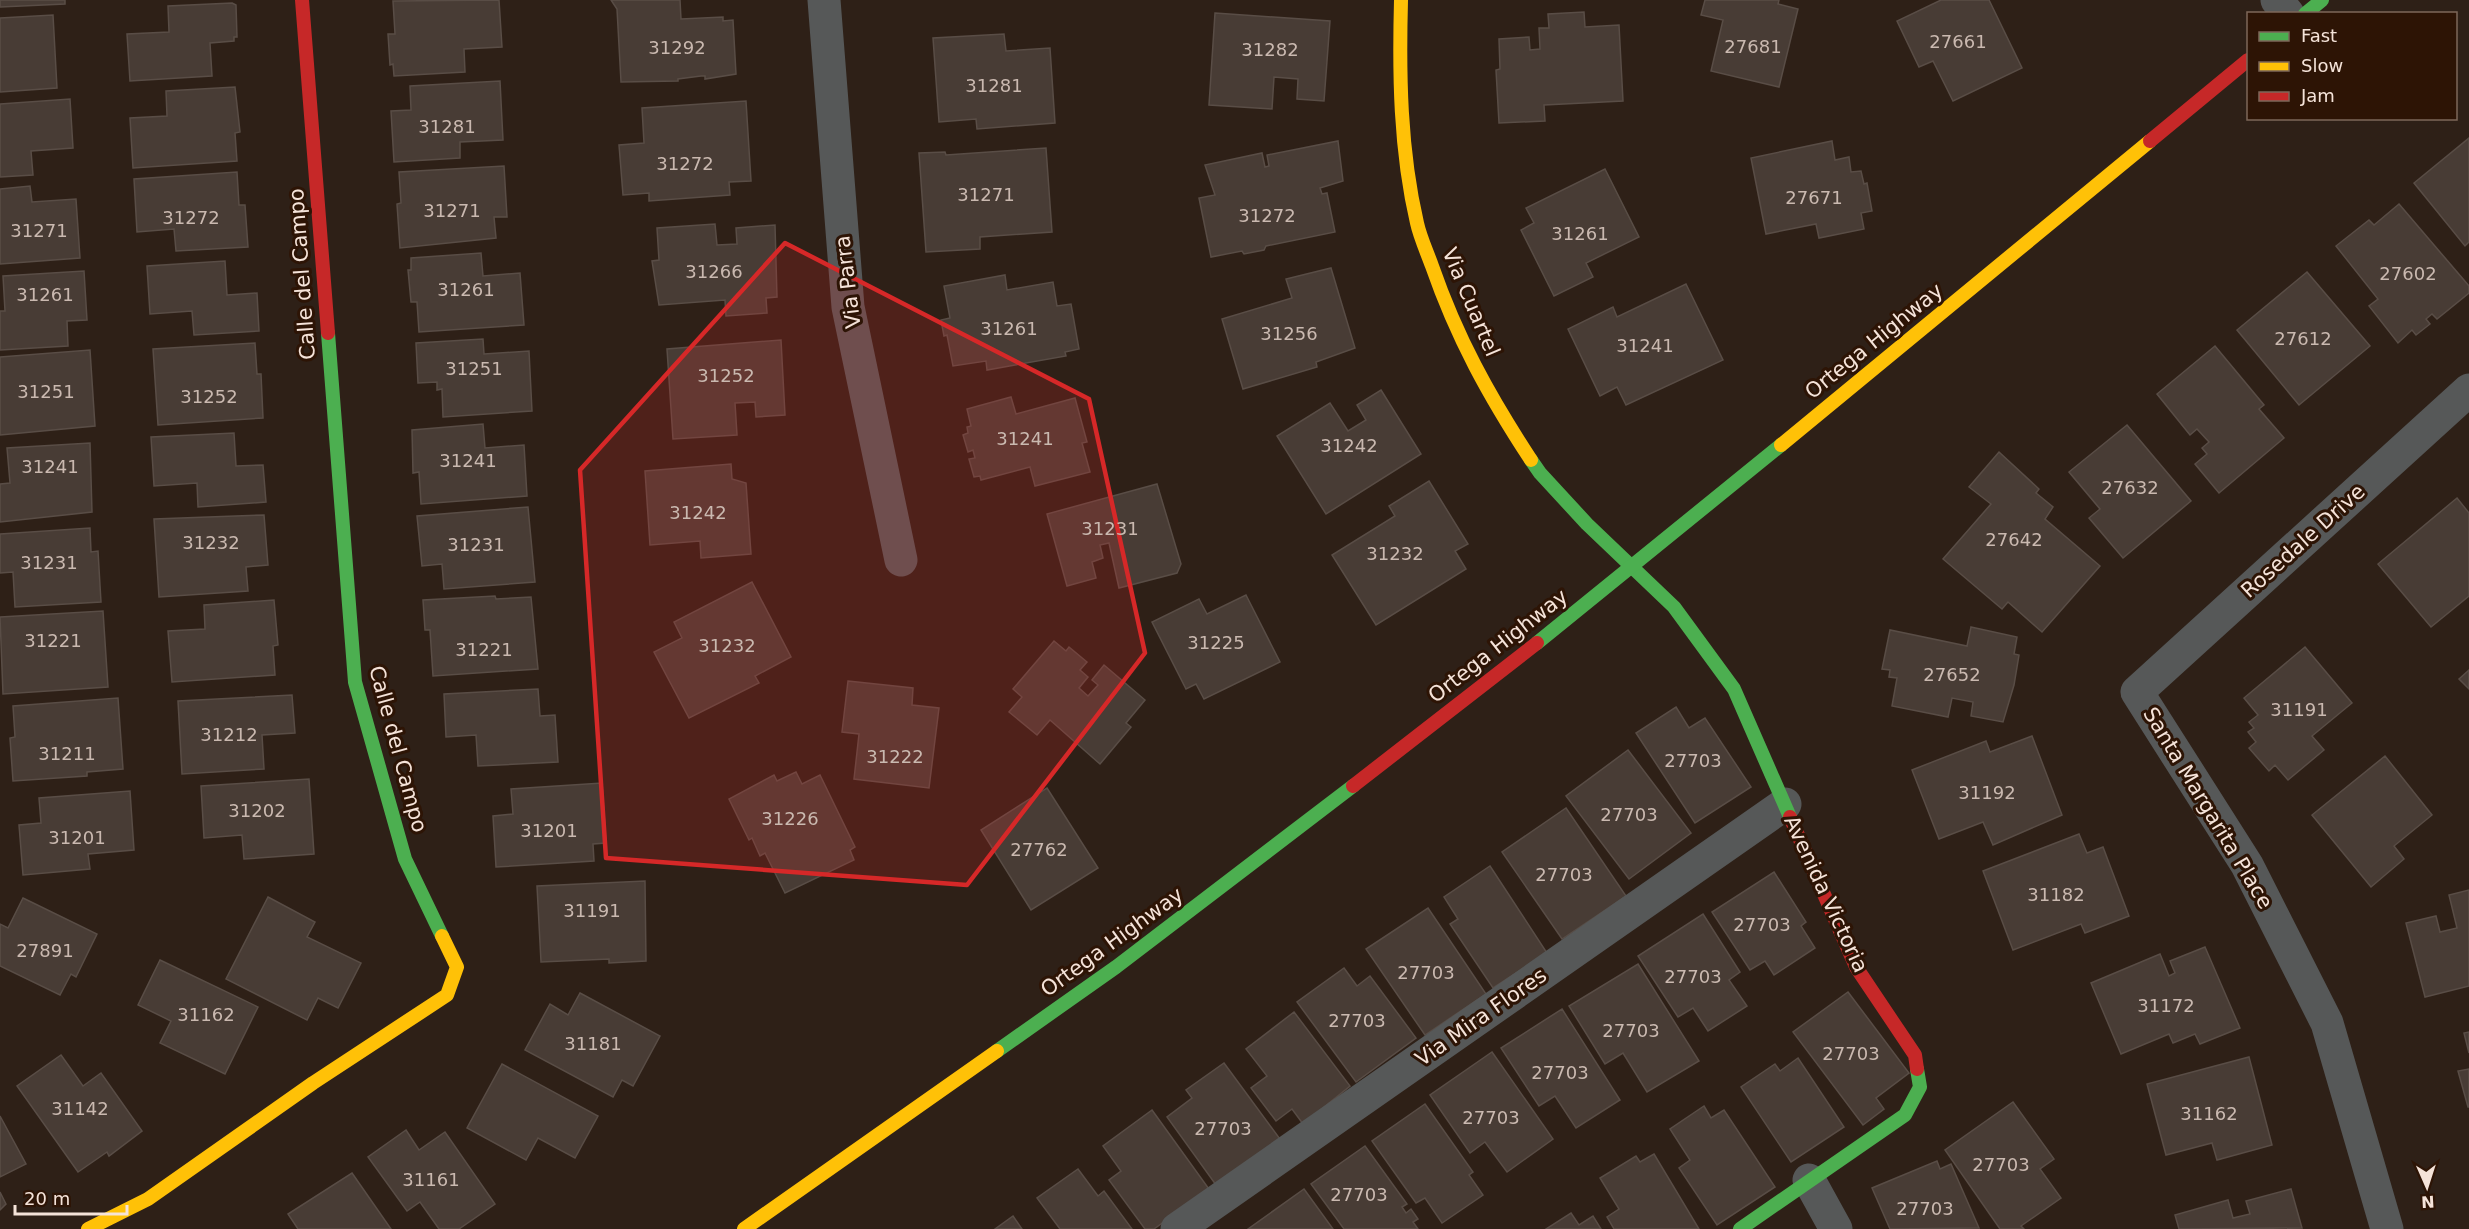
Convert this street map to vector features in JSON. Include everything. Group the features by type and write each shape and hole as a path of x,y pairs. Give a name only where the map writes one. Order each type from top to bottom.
{"street":[{"name":"Calle del Campo","path":"88,1229 148,1199 313,1083 447,995 457,968 405,859 355,682 302,0"},
{"name":"Via Parra","path":"824,0 848,308 901,560"},
{"name":"Via Cuartel","path":"1401,0 1399,61 1404,135 1417,223 1449,315 1489,395 1540,473 1632,568"},
{"path":"2277,0 2286,12"},
{"path":"2307,12 2322,0"},
{"name":"Ortega Highway","path":"744,1229 1116,967 1632,568 2247,61"},
{"name":"Rosedale Drive","path":"2137,692 2469,390"},
{"name":"Avenida Victoria","path":"1632,568 1674,607 1734,689 1856,967 1915,1055 1920,1087 1905,1115 1740,1229"},
{"name":"Santa Margarita Place","path":"2137,692 2247,866 2327,1023 2387,1229"},
{"name":"Via Mira Flores","path":"1177,1229 1785,804"},
{"path":"1809,1180 1836,1229"}],"highlighted area":[{"path":"785,243 1089,399 1145,653 967,885 606,858 580,470"}],"building":[{"path":"0,0 65,0 65,4 0,7"},
{"path":"499,0 502,47 464,49 465,72 394,76 393,64 390,65 388,34 395,34 393,1"},
{"path":"611,0 680,0 681,19 723,17 723,21 733,20 736,74 705,79 705,76 701,76 678,79 678,81 621,82 617,9"},
{"path":"1705,0 1779,0 1778,4 1798,9 1779,87 1711,71 1723,20 1701,15"},
{"path":"1941,0 1989,0 2022,68 1953,101 1933,61 1919,67 1897,21"},
{"path":"232,3 236,5 237,37 234,37 234,41 210,43 212,76 130,81 127,34 169,32 168,6"},
{"path":"1584,12 1585,27 1619,25 1623,101 1544,105 1545,121 1499,123 1496,70 1500,69 1499,39 1529,37 1530,50 1540,49 1539,28 1549,28 1548,14"},
{"path":"1215,13 1330,21 1324,101 1297,99 1298,79 1274,77 1272,109 1209,105"},
{"path":"53,15 57,88 0,92 0,18"},
{"path":"1004,34 1006,51 1050,48 1055,123 977,129 976,119 939,122 933,38"},
{"path":"500,81 503,140 460,142 460,158 394,162 391,111 411,110 410,86"},
{"path":"235,87 240,132 235,133 237,161 133,168 130,118 167,116 166,91"},
{"path":"70,99 73,148 31,151 33,175 0,177 0,104"},
{"path":"746,101 751,181 729,182 730,195 649,201 649,193 623,195 619,145 644,143 642,108"},
{"path":"2469,138 2469,242 2465,246 2414,183"},
{"path":"1338,141 1343,181 1320,188 1322,194 1327,193 1335,232 1266,246 1264,250 1244,254 1242,251 1211,257 1199,198 1215,195 1205,165 1262,153 1265,167 1269,166 1267,155"},
{"path":"1832,141 1835,160 1849,157 1851,172 1861,171 1864,184 1867,183 1872,211 1861,213 1864,229 1819,238 1816,224 1766,234 1751,158"},
{"path":"1046,148 1052,232 980,237 980,249 926,252 919,153 945,152 946,155"},
{"path":"504,166 507,217 494,217 496,238 400,248 397,204 401,203 399,172"},
{"path":"1605,169 1639,237 1586,263 1593,277 1554,296 1521,230 1534,223 1526,208"},
{"path":"237,172 239,205 245,205 248,247 176,251 174,229 137,232 134,179"},
{"path":"30,186 32,202 76,199 80,258 0,264 0,189"},
{"path":"2399,204 2469,286 2469,293 2437,319 2432,314 2426,319 2430,324 2416,335 2412,330 2398,343 2369,306 2378,299 2336,246 2369,220 2374,225"},
{"path":"715,224 717,245 737,244 736,228 775,225 777,297 766,298 767,313 726,316 725,300 659,305 652,261 659,260 657,228"},
{"path":"481,253 483,276 520,273 524,325 419,332 417,302 411,302 408,270 411,270 411,258"},
{"path":"225,261 227,295 257,293 259,331 194,335 192,311 150,314 147,266"},
{"path":"1331,268 1355,348 1316,362 1317,367 1243,389 1222,319 1292,298 1286,279"},
{"path":"84,271 87,320 67,321 68,346 0,350 0,311 5,311 3,276"},
{"path":"2307,272 2370,346 2299,405 2237,330"},
{"path":"1005,275 1007,290 1053,282 1057,306 1071,304 1079,349 1065,352 1066,356 987,370 986,361 953,366 947,335 944,336 941,320 950,318 944,286"},
{"path":"1686,284 1723,360 1626,405 1617,387 1600,396 1568,329 1613,307 1617,317"},
{"path":"483,339 484,354 529,351 532,411 443,417 442,389 437,390 437,382 418,383 416,343"},
{"path":"781,340 785,415 756,417 755,402 735,403 737,435 673,439 667,349"},
{"path":"255,343 257,374 261,374 263,418 158,425 153,349"},
{"path":"2215,346 2264,405 2259,409 2284,438 2219,493 2195,464 2207,454 2202,448 2209,442 2197,429 2190,435 2157,394"},
{"path":"90,350 95,426 0,435 0,357"},
{"path":"1381,390 1421,454 1326,514 1277,436 1330,403 1348,431 1366,420 1357,405"},
{"path":"1011,397 1016,414 1075,398 1087,442 1082,443 1090,472 1035,486 1030,467 981,480 980,476 974,477 969,459 975,458 973,450 968,452 963,435 968,433 967,427 971,426 967,409"},
{"path":"483,424 485,448 524,445 527,496 421,504 419,472 413,473 412,430"},
{"path":"2127,425 2191,501 2123,558 2089,518 2100,509 2069,472"},
{"path":"234,433 236,466 263,465 266,502 198,507 197,483 154,486 151,437"},
{"path":"90,443 92,512 0,522 0,484 10,483 7,448"},
{"path":"1999,452 2039,489 2036,493 2053,507 2045,519 2100,566 2042,632 2008,602 2002,609 1943,559 1991,504 1969,487"},
{"path":"731,464 732,479 746,483 751,554 701,558 700,541 650,545 645,471"},
{"path":"1429,481 1468,544 1455,551 1466,569 1376,625 1332,555 1395,516 1389,506"},
{"path":"1157,484 1181,564 1177,573 1119,588 1109,543 1100,545 1103,558 1092,562 1096,578 1067,586 1047,514"},
{"path":"2457,498 2469,513 2469,596 2431,627 2378,564"},
{"path":"528,507 535,582 444,589 442,564 422,566 417,516"},
{"path":"264,515 268,565 246,567 248,591 159,597 154,519"},
{"path":"90,528 91,552 98,551 101,602 15,607 13,572 0,573 0,534"},
{"path":"752,582 791,657 755,676 759,683 689,718 654,652 682,638 674,622"},
{"path":"1246,595 1280,662 1204,699 1196,684 1186,689 1152,622 1199,599 1207,614"},
{"path":"495,596 496,599 531,597 538,669 433,676 430,630 425,630 423,600"},
{"path":"274,600 278,645 273,646 275,675 172,682 168,631 205,629 204,605"},
{"path":"103,611 108,687 3,694 0,617"},
{"path":"1971,627 2017,637 2014,654 2019,655 2014,685 2003,722 1971,716 1973,702 1952,698 1948,717 1892,706 1897,678 1889,677 1890,670 1882,669 1890,630 1967,646"},
{"path":"1054,641 1066,651 1069,647 1087,662 1080,670 1088,677 1079,688 1088,696 1098,685 1092,680 1104,665 1145,700 1126,723 1131,727 1100,764 1050,720 1037,735 1009,712 1022,697 1013,689"},
{"path":"2305,647 2352,703 2312,736 2324,750 2288,780 2275,765 2269,771 2249,748 2256,742 2248,732 2254,728 2249,722 2258,715 2244,698"},
{"path":"2469,670 2469,689 2459,679"},
{"path":"848,681 913,688 912,705 939,708 929,788 854,779 859,734 842,732"},
{"path":"538,689 540,716 555,715 558,762 478,766 476,735 446,737 444,694"},
{"path":"292,695 295,733 262,735 264,769 182,774 178,701"},
{"path":"118,698 123,769 87,772 87,776 13,781 10,738 15,737 13,706"},
{"path":"1676,707 1689,728 1705,718 1751,787 1695,823 1636,733"},
{"path":"2032,736 2062,815 1993,845 1983,822 1939,839 1912,770 1986,741 1990,752"},
{"path":"1628,750 1691,833 1629,879 1566,796"},
{"path":"2385,756 2432,815 2394,846 2404,859 2371,887 2312,815"},
{"path":"796,772 802,784 820,775 855,847 850,850 854,860 785,893 765,853 760,856 752,838 749,840 729,799 774,775 777,781"},
{"path":"309,779 314,854 244,859 242,835 204,838 201,786"},
{"path":"602,783 606,843 593,844 594,861 496,867 493,816 513,814 511,789"},
{"path":"1047,788 1098,868 1031,910 981,830"},
{"path":"130,791 134,850 88,854 90,869 23,875 19,825 41,823 39,798"},
{"path":"1566,808 1626,896 1562,939 1502,852"},
{"path":"2079,834 2087,853 2103,847 2129,916 2085,933 2081,924 2013,950 1983,871"},
{"path":"1490,866 1547,953 1493,988 1450,924 1458,919 1444,897"},
{"path":"1774,872 1806,922 1801,926 1815,948 1774,975 1765,961 1750,970 1712,912"},
{"path":"645,881 646,961 609,963 609,959 541,962 537,886"},
{"path":"2469,890 2469,986 2425,997 2406,923 2436,916 2440,932 2457,928 2449,895"},
{"path":"268,897 315,922 307,937 361,963 338,1008 318,998 307,1020 226,979"},
{"path":"23,898 97,934 76,977 71,974 60,995 0,966 0,924 8,928"},
{"path":"1428,908 1486,994 1425,1035 1366,949"},
{"path":"1703,914 1740,972 1729,980 1747,1006 1708,1031 1693,1008 1678,1017 1638,956"},
{"path":"2205,947 2240,1028 2200,1044 2195,1034 2173,1043 2169,1034 2121,1054 2091,983 2160,954 2169,976 2175,973 2170,961"},
{"path":"160,960 258,1007 225,1074 160,1043 171,1021 138,1005"},
{"path":"1638,964 1699,1061 1647,1092 1623,1053 1605,1064 1569,1006"},
{"path":"1344,968 1357,986 1370,976 1416,1038 1356,1082 1297,1002"},
{"path":"1848,992 1909,1073 1876,1098 1884,1109 1863,1125 1793,1032"},
{"path":"580,993 660,1036 633,1086 622,1080 613,1097 525,1050 550,1004 568,1015"},
{"path":"1562,1009 1620,1100 1576,1128 1555,1096 1539,1106 1501,1048"},
{"path":"1294,1012 1350,1086 1303,1124 1292,1109 1276,1121 1251,1088 1267,1076 1246,1049"},
{"path":"2469,1032 2469,1053 2464,1033"},
{"path":"1492,1052 1553,1139 1507,1172 1485,1142 1470,1153 1430,1095"},
{"path":"61,1055 83,1086 101,1073 142,1131 109,1156 107,1152 78,1172 17,1086"},
{"path":"2249,1057 2272,1145 2217,1160 2212,1143 2166,1155 2147,1084"},
{"path":"1798,1058 1844,1127 1791,1162 1741,1087 1775,1064 1780,1071"},
{"path":"1224,1063 1280,1139 1216,1185 1167,1117 1192,1098 1186,1090"},
{"path":"502,1064 598,1116 575,1158 538,1138 526,1160 467,1128"},
{"path":"2469,1069 2469,1107 2468,1107 2458,1071"},
{"path":"2013,1102 2054,1159 2040,1169 2061,1198 2021,1226 2024,1229 2000,1229 1945,1150"},
{"path":"1425,1104 1473,1172 1469,1175 1483,1195 1442,1223 1425,1198 1416,1203 1372,1141"},
{"path":"1704,1106 1711,1118 1724,1110 1775,1187 1717,1225 1679,1168 1690,1160 1670,1129"},
{"path":"1152,1110 1209,1189 1154,1229 1145,1229 1109,1180 1121,1171 1103,1146"},
{"path":"0,1116 26,1164 0,1177"},
{"path":"406,1130 419,1150 445,1132 495,1204 459,1229 439,1229 420,1202 407,1211 368,1157"},
{"path":"1365,1146 1407,1204 1402,1207 1406,1213 1411,1209 1418,1219 1413,1222 1418,1229 1344,1229 1311,1184"},
{"path":"1654,1154 1699,1229 1614,1229 1607,1217 1619,1209 1600,1178 1636,1156 1640,1162"},
{"path":"1937,1161 1940,1169 1951,1164 1979,1228 1890,1229 1872,1188"},
{"path":"1078,1169 1098,1196 1104,1191 1132,1229 1060,1229 1037,1198"},
{"path":"352,1173 391,1229 298,1229 288,1214"},
{"path":"1304,1189 1333,1229 1248,1229"},
{"path":"2291,1189 2302,1228 2179,1229 2175,1215 2228,1200 2233,1218 2250,1214 2246,1201"},
{"path":"0,1192 6,1204 0,1210"},
{"path":"1571,1213 1579,1225 1593,1216 1601,1229 1546,1229"},
{"path":"1013,1216 1022,1229 995,1229"}],"traffic: fast":[{"path":"2307,12 2322,0"},
{"path":"328,333 355,682 405,859 442,936"},
{"path":"1537,643 1781,445"},
{"path":"1531,460 1587,524 1674,607 1734,689 1790,817"},
{"path":"997,1051 1116,967 1353,786"},
{"path":"1740,1229 1905,1115 1920,1087 1917,1069"}],"traffic: slow":[{"path":"1401,0 1400,56 1404,140 1418,228 1463,342 1501,413 1531,460"},
{"path":"1781,445 2150,141"},
{"path":"88,1229 148,1199 313,1083 447,995 457,967 442,936"},
{"path":"744,1229 997,1051"}],"traffic: jam":[{"path":"302,0 328,333"},
{"path":"2150,141 2247,61"},
{"path":"1353,786 1537,643"},
{"path":"1790,817 1856,967 1915,1055 1917,1069"}]}
